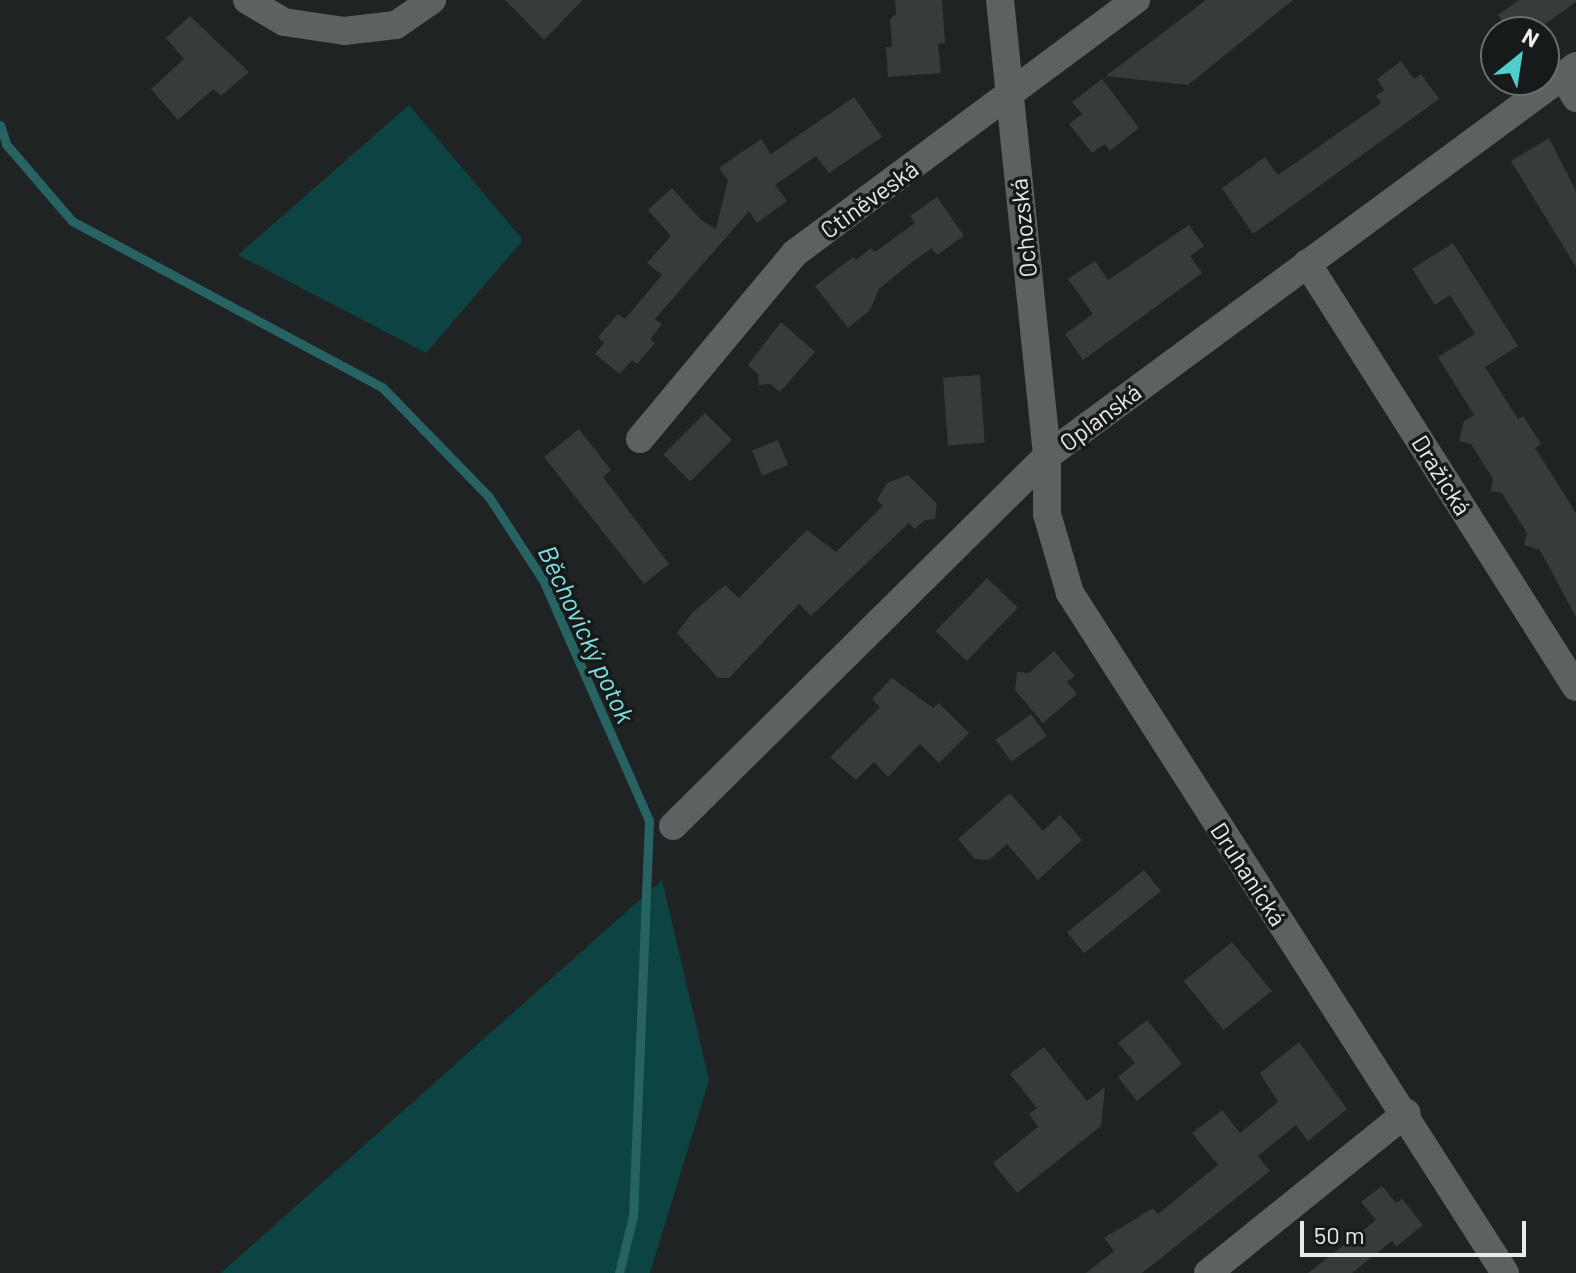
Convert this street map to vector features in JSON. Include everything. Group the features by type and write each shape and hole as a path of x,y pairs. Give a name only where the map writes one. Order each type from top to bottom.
{"street":[{"path":"247,0 284,22 344,31 396,25 432,0"},
{"name":"Ochozská","path":"1000,0 1047,456"},
{"name":"Ctiněveská","path":"640,439 795,253 1136,0"},
{"name":"Oplanská","path":"673,826 1047,456 1307,263 1572,80"},
{"name":"Dražická","path":"1307,263 1576,687"},
{"name":"Druhanická","path":"1047,456 1047,514 1070,593 1406,1113 1505,1273"},
{"path":"1208,1273 1406,1113"}],"shaded area":[{"path":"409,105 523,240 426,353 238,255"},
{"path":"662,880 709,1080 650,1273 221,1273"}],"building":[{"path":"505,0 583,0 544,40"},
{"path":"895,0 942,0 945,43 938,44 941,73 888,77 886,47 892,47 890,19 896,14"},
{"path":"1206,0 1293,0 1188,85 1106,76"},
{"path":"1519,0 1576,0 1556,16 1498,15"},
{"path":"190,16 249,72 221,96 213,89 178,120 151,89 184,59 166,38"},
{"path":"1401,61 1414,79 1421,74 1439,99 1253,234 1222,188 1265,157 1278,175 1381,103 1376,96 1384,90 1377,79"},
{"path":"1102,79 1139,128 1110,151 1105,144 1092,153 1069,124 1082,114 1072,102"},
{"path":"854,97 882,137 829,173 816,156 775,185 787,201 757,223 749,211 655,319 662,324 650,339 655,343 637,364 632,360 620,374 595,354 604,343 598,337 618,314 625,319 662,275 647,263 671,236 648,210 672,188 701,220 716,229 728,180 719,168 761,139 771,154"},
{"path":"1549,138 1576,191 1576,267 1511,161"},
{"path":"937,197 964,236 937,255 932,248 908,265 879,289 870,310 848,328 815,286 853,257 856,260 871,248 875,252 915,223 910,216"},
{"path":"1189,225 1204,246 1190,256 1202,273 1083,360 1065,334 1093,314 1068,279 1095,261 1108,280"},
{"path":"1453,243 1518,346 1485,367 1518,419 1523,416 1541,444 1535,448 1576,513 1576,617 1540,550 1524,545 1527,533 1502,493 1491,491 1493,479 1471,444 1459,441 1464,421 1474,415 1438,357 1475,334 1450,295 1435,305 1412,269"},
{"path":"781,322 815,352 780,392 770,384 759,385 758,374 748,365"},
{"path":"980,375 985,443 948,445 943,378"},
{"path":"705,413 732,440 690,482 663,455"},
{"path":"579,429 611,470 603,477 669,564 644,584 544,457"},
{"path":"778,440 788,465 762,476 752,450"},
{"path":"908,475 937,504 935,519 925,520 915,529 909,523 811,616 799,604 729,678 718,678 677,633 693,612 725,585 739,598 807,530 836,552 883,506 877,500 887,483"},
{"path":"987,578 1018,608 967,661 936,631"},
{"path":"1054,651 1075,676 1067,682 1077,694 1043,723 1015,690 1017,672 1029,673"},
{"path":"892,678 933,708 939,703 969,733 939,763 920,744 888,777 874,762 856,780 830,757 880,707 872,699"},
{"path":"1031,714 1047,736 1011,762 995,740"},
{"path":"1010,793 1043,831 1060,815 1082,840 1038,880 1007,844 989,860 975,859 958,839"},
{"path":"1144,870 1161,891 1084,953 1067,932"},
{"path":"1232,942 1272,991 1223,1030 1184,981"},
{"path":"1147,1020 1182,1064 1137,1101 1118,1077 1135,1063 1118,1043"},
{"path":"1299,1042 1347,1109 1308,1141 1296,1125 1258,1156 1270,1171 1142,1273 1086,1273 1114,1251 1104,1238 1153,1208 1158,1214 1218,1165 1192,1133 1222,1110 1240,1133 1278,1102 1260,1073"},
{"path":"1044,1047 1087,1101 1105,1087 1101,1126 1017,1193 993,1163 1038,1127 1029,1114 1037,1108 1010,1074"},
{"path":"1382,1186 1396,1203 1402,1199 1423,1225 1396,1247 1392,1241 1352,1273 1308,1273 1376,1220 1361,1202"}],"waterway":[{"name":"Běchovický potok","path":"0,125 6,144 72,221 383,388 489,497 543,580 649,820 633,1216 619,1273"}]}
